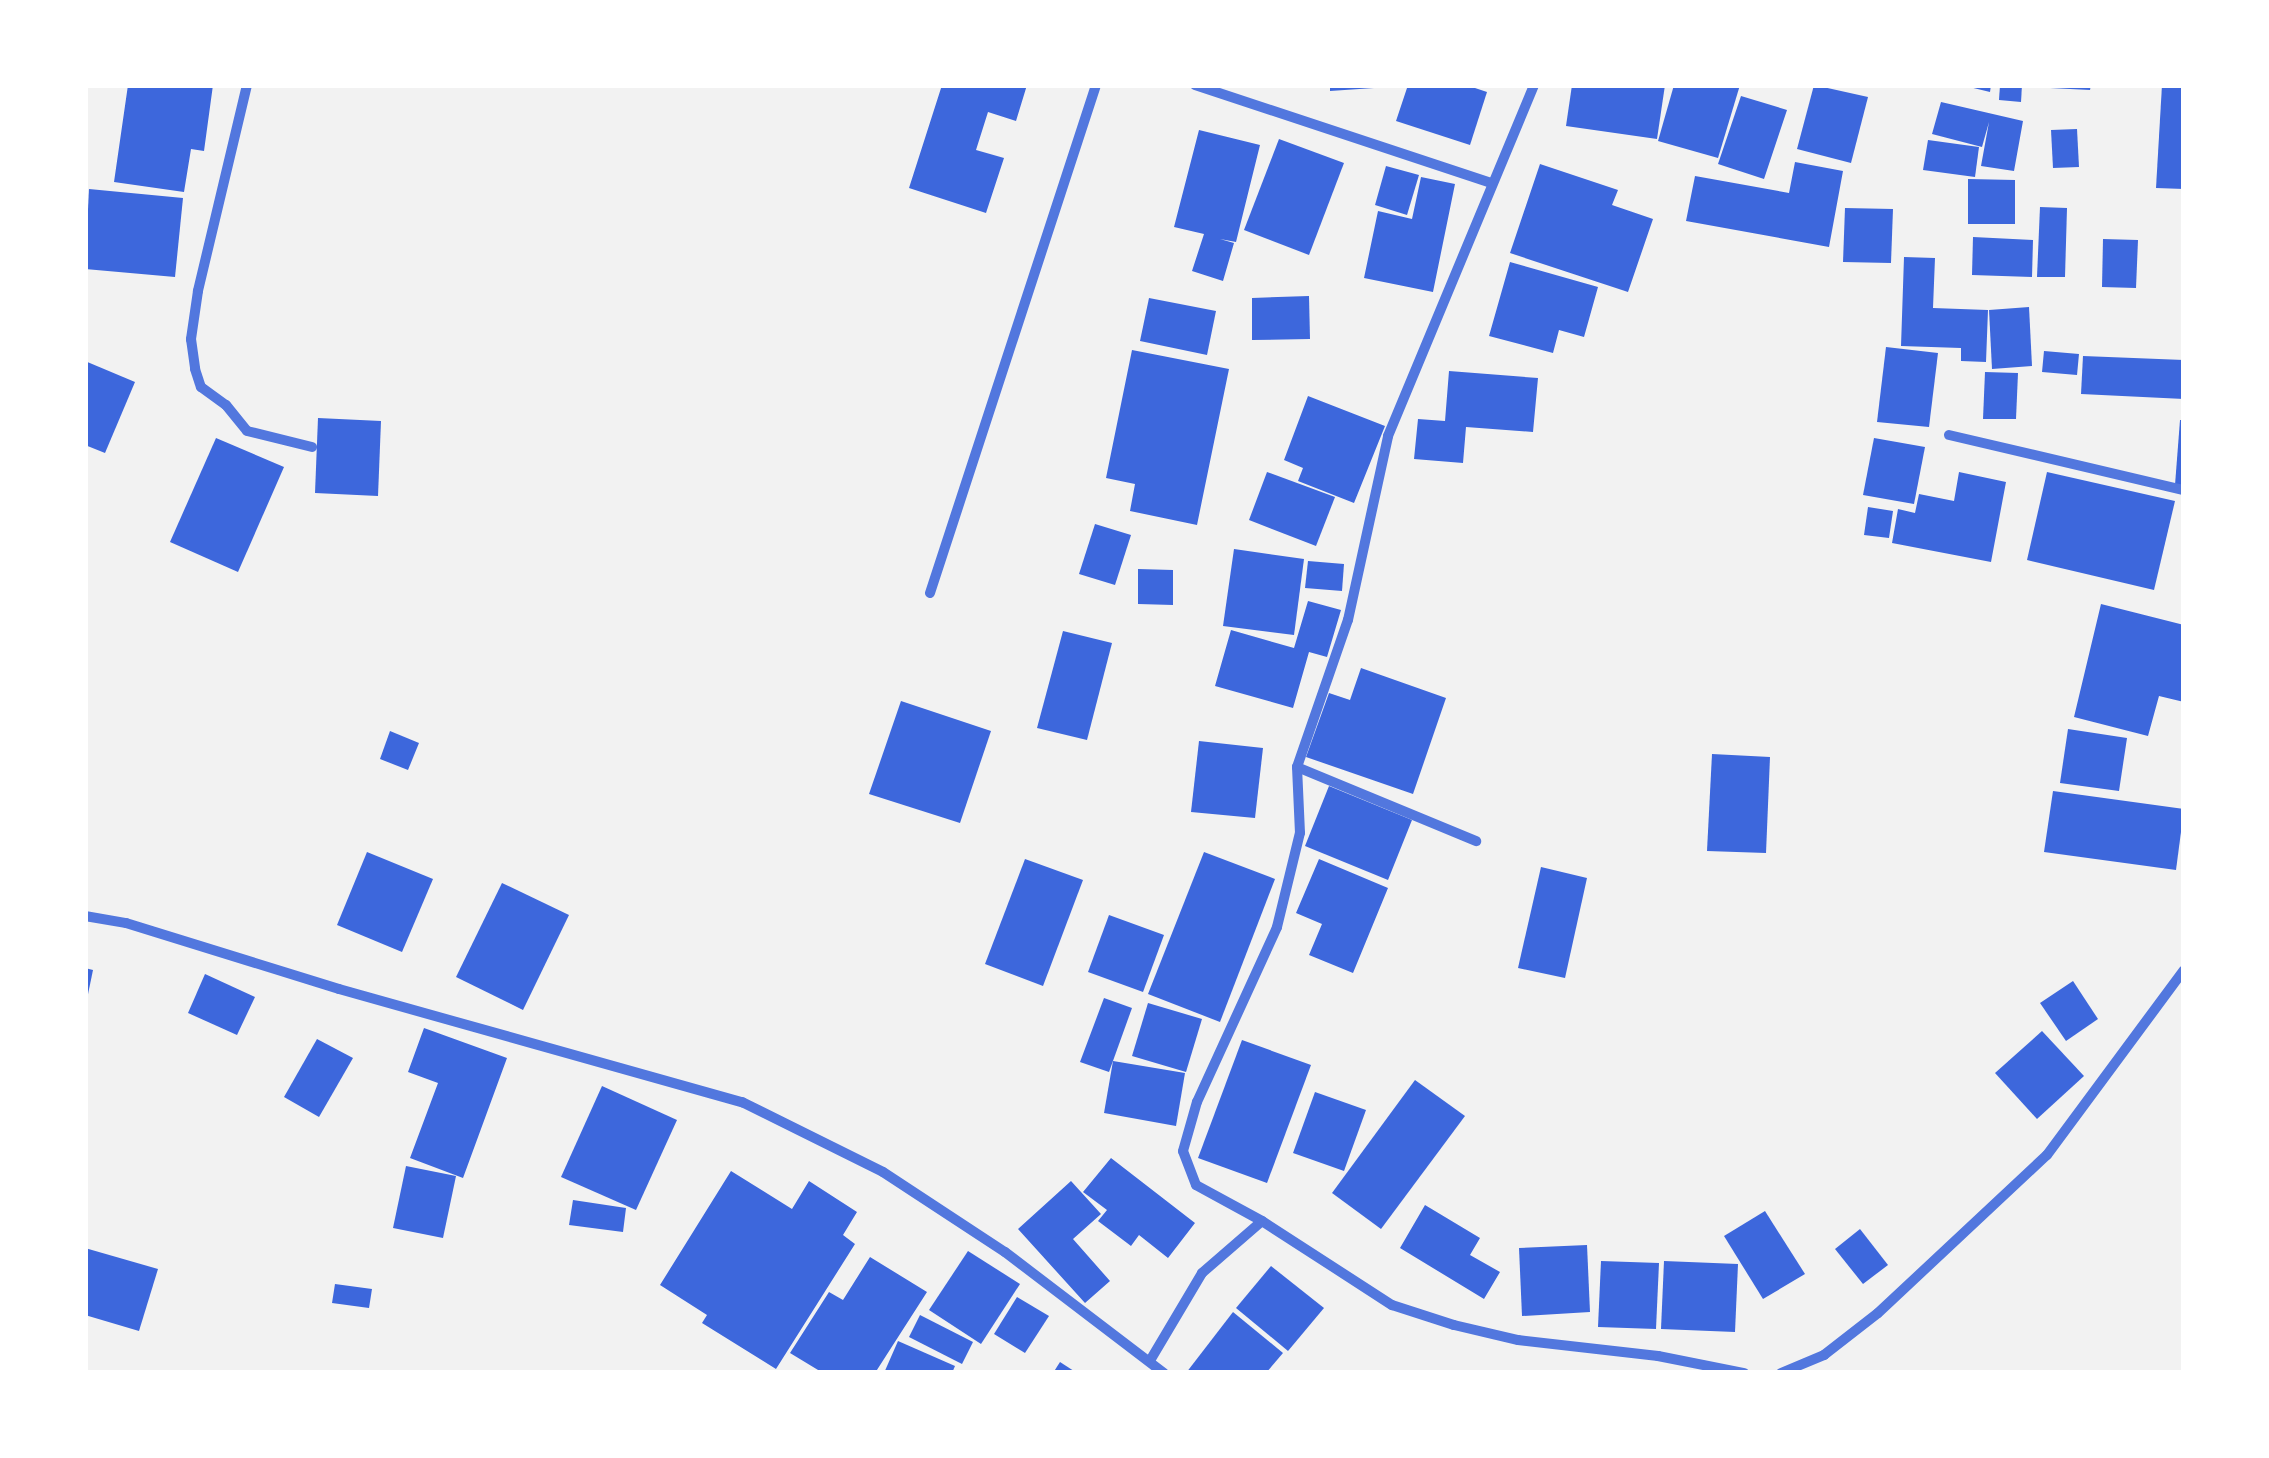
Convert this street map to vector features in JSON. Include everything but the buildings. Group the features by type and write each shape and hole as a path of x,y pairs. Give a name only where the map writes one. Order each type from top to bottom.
{"street":[{"path":"247,85 198,291 191,339 195,369 201,388 226,405 247,431 312,447"},
{"path":"930,594 1096,85"},
{"path":"1196,85 1491,183"},
{"path":"1534,85 1388,436 1348,620 1298,767 1300,833 1277,927 1197,1102 1183,1151 1196,1185 1262,1221 1392,1305 1518,1340 1658,1356 1744,1373"},
{"path":"1949,435 2184,490"},
{"path":"1298,767 1476,842"},
{"path":"85,916 126,922 339,988 742,1102 883,1172 1005,1252 1152,1359 1164,1373"},
{"path":"1782,1373 1824,1355 1878,1314 2048,1156 2184,970"},
{"path":"1152,1359 1202,1273 1262,1221"}]}
